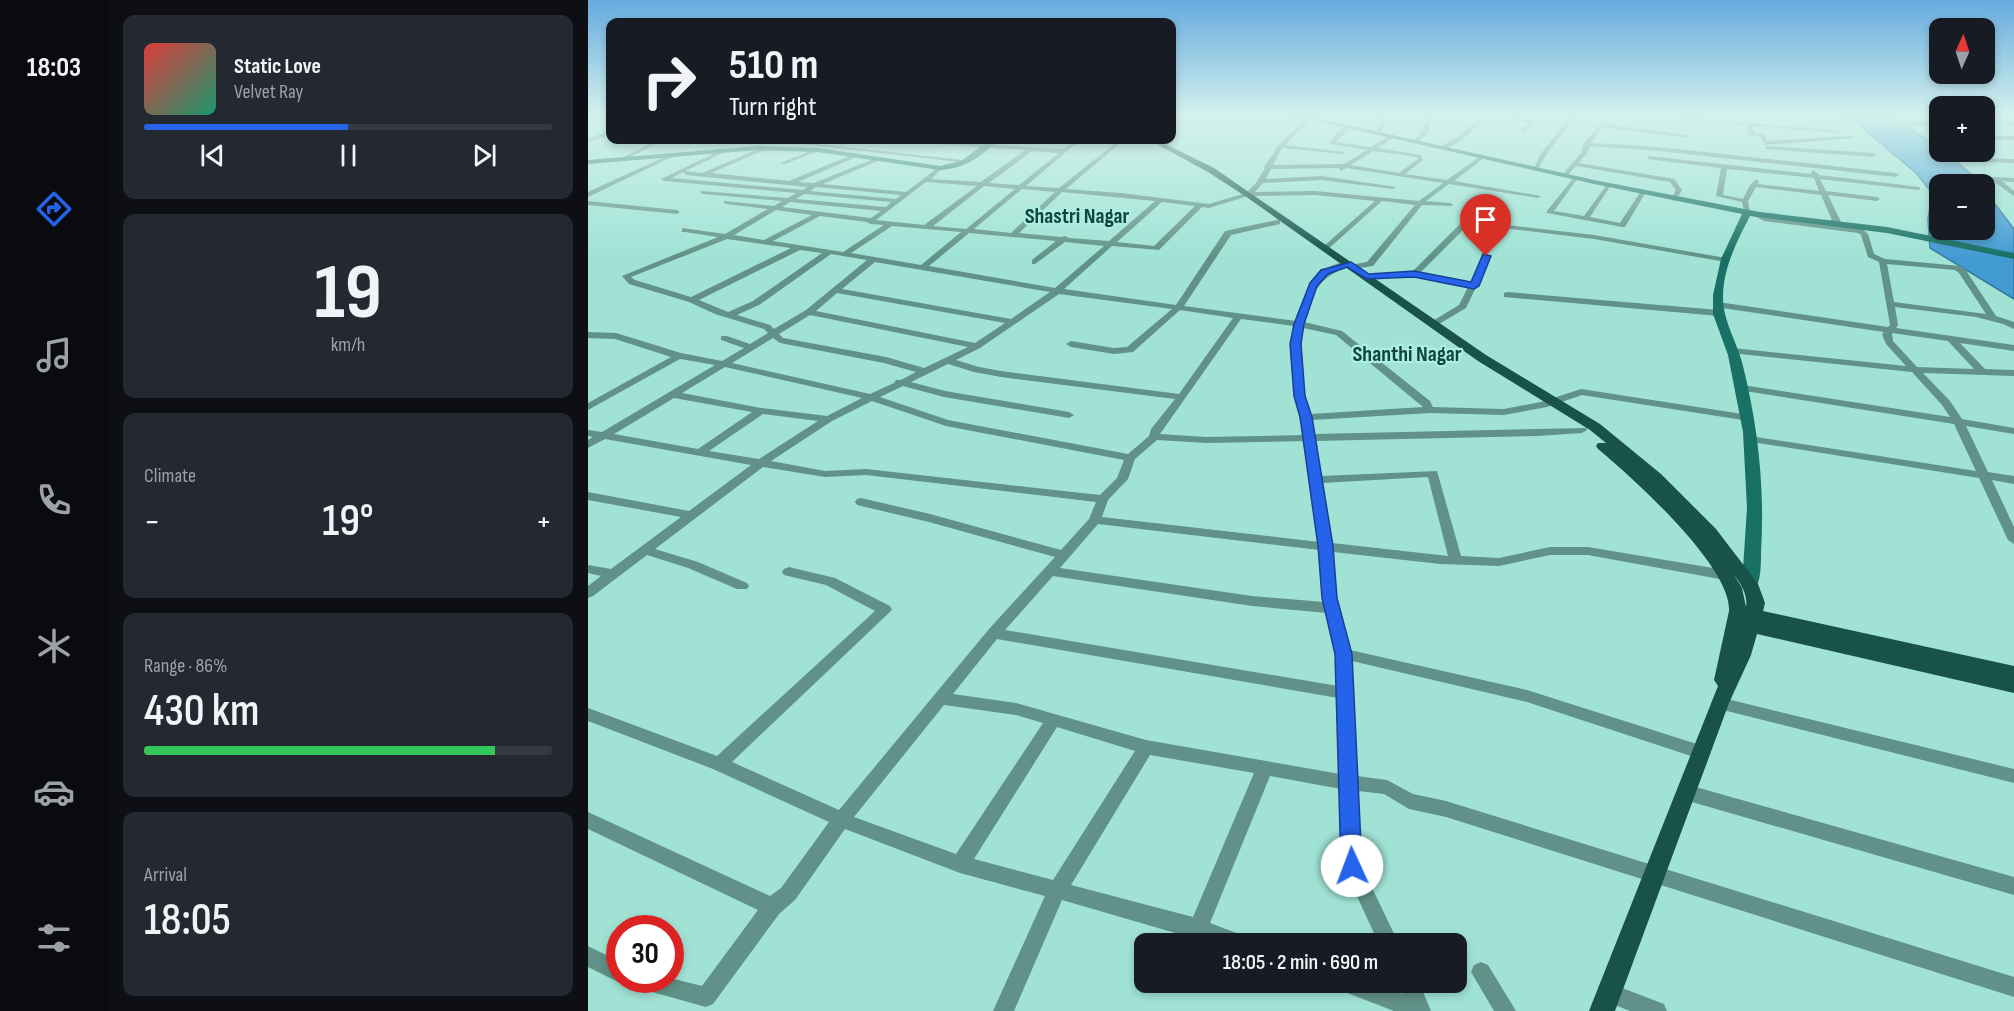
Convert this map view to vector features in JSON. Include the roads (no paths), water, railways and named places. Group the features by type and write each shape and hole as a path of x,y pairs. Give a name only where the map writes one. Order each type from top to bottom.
{"main road":[{"path":"900,162 955,168 966,162"},
{"path":"1186,162 1327,248 1347,266 1470,360 1595,427 1656,477 1710,532 1750,584 1756,603 1742,655 1719,703 1605,1002"},
{"path":"1196,162 1211,170 1277,222 1367,276 1547,403 1643,480 1696,536 1736,588 1738,604 1719,703"},
{"path":"1500,162 1674,199 1748,209 1802,221 1887,230 2014,256"},
{"path":"1748,209 1730,244 1720,280 1718,309 1733,351 1749,418 1754,556 1750,584"},
{"path":"1753,621 2014,673"},
{"path":"1753,621 2014,686"}],"street":[{"path":"588,195 658,162"},
{"path":"700,162 664,179 897,201"},
{"path":"703,174 731,162"},
{"path":"790,183 839,162"},
{"path":"870,162 814,185 727,236 626,276 632,282 692,300 767,327 780,340 886,360 923,371"},
{"path":"926,227 1012,162"},
{"path":"924,267 1049,162"},
{"path":"1014,234 1095,162"},
{"path":"1262,181 1270,162"},
{"path":"1315,193 1329,178 1350,162"},
{"path":"1401,174 1417,162"},
{"path":"1384,933 1352,866 1344,654 1332,608 1326,546 1299,386 1296,344 1299,324 1313,285 1325,272 1347,266 1370,264 1420,202 1476,162"},
{"path":"1535,170 1539,162"},
{"path":"1688,162 1918,188"},
{"path":"1748,209 1753,185 1767,162"},
{"path":"1787,162 1896,175"},
{"path":"1564,176 1575,164 1672,180 1679,190 1674,199"},
{"path":"1748,209 1837,222 1811,165"},
{"path":"1267,167 1344,166 1538,196"},
{"path":"1724,166 1719,196 1764,219 1860,231 1864,234 1871,255 1883,261 1957,268 1962,271 1992,317"},
{"path":"871,220 940,168"},
{"path":"679,172 907,194"},
{"path":"925,180 1020,186 1199,206 1218,204 1243,195 1262,181 1329,178 1393,187"},
{"path":"1575,178 1549,212 1623,225 1643,192"},
{"path":"1995,179 2014,180"},
{"path":"1995,179 2014,194"},
{"path":"1585,219 1608,185"},
{"path":"1753,185 1877,200"},
{"path":"703,192 886,209"},
{"path":"1243,195 1315,193 1450,205"},
{"path":"1327,248 1381,199"},
{"path":"588,593 759,464 828,418 976,346 1057,291 1160,200"},
{"path":"726,202 822,212 889,225 1065,237 1156,248 1199,206"},
{"path":"588,203 677,212"},
{"path":"765,242 822,212"},
{"path":"1071,344 1114,351 1131,351 1178,307 1228,232 1277,222"},
{"path":"1414,274 1467,222 1594,237 1726,260"},
{"path":"844,254 889,225"},
{"path":"685,230 924,267 1057,291 1299,324 1339,333 1426,403 1430,410"},
{"path":"1035,262 1065,237"},
{"path":"692,300 799,247"},
{"path":"729,315 756,303 829,252"},
{"path":"1434,324 1463,306 1486,256"},
{"path":"588,444 774,335 809,312 873,259"},
{"path":"1883,261 1894,325 1887,334 1889,342 1946,403 1958,422 2013,537"},
{"path":"1367,276 1414,274 1474,286"},
{"path":"836,290 1013,321"},
{"path":"1507,296 1718,309 2014,348"},
{"path":"1892,304 1992,317 2010,321 2014,326"},
{"path":"809,312 976,346"},
{"path":"684,992 706,998 772,907 788,894 842,820 941,698 994,633 1064,555 1066,549 1095,520 1103,499 1122,479 1130,458 1154,437 1155,430 1182,397 1239,315"},
{"path":"588,335 616,336 680,356 869,397 946,423 1130,458"},
{"path":"724,338 751,347"},
{"path":"1951,339 1982,372"},
{"path":"1733,351 1915,369 2014,373"},
{"path":"588,407 680,356"},
{"path":"947,360 977,370 1001,374 1182,397"},
{"path":"899,382 944,394 1069,415"},
{"path":"1742,388 2014,431"},
{"path":"1306,417 1430,410 1504,412 1581,393 1749,418"},
{"path":"674,395 761,411 828,418"},
{"path":"699,452 761,411"},
{"path":"1154,437 1206,440 1309,436 1538,433 1582,430"},
{"path":"588,433 825,474 866,472 1103,499"},
{"path":"1750,438 2014,480"},
{"path":"1316,480 1433,473 1455,560"},
{"path":"588,496 691,515"},
{"path":"861,502 930,518 1064,555"},
{"path":"1095,520 1455,560 1499,562 1550,551 1588,551 1725,575"},
{"path":"646,550 693,565 742,586"},
{"path":"588,569 614,574"},
{"path":"1050,571 1251,601 1332,608"},
{"path":"719,764 885,610 830,581 789,572"},
{"path":"994,633 1345,693"},
{"path":"1344,654 1527,696 1700,752"},
{"path":"941,698 1016,709 1146,747 1348,783 1387,787 1409,801 1446,809 2014,987"},
{"path":"1719,703 2014,776"},
{"path":"588,714 719,764 842,820 960,864 1211,933"},
{"path":"960,864 1054,719"},
{"path":"1003,1011 1057,890 1146,747"},
{"path":"1198,928 1265,768"},
{"path":"1685,792 2014,886"},
{"path":"588,820 772,907"},
{"path":"588,956 606,966"},
{"path":"1481,972 1506,1011"},
{"path":"1373,993 1421,1011"},
{"path":"1413,993 1421,1011"},
{"path":"1605,1002 1657,1011"}],"water":[{"path":"1903,162 1957,162 1971,174 1929,174 1929,189 1916,173"},
{"path":"1995,204 2014,229 2014,299 1930,248 1929,240 1995,240"}],"district":[{"name":"Shastri Nagar","path":"1077,216"},
{"name":"Shanthi Nagar","path":"1407,354"}]}
